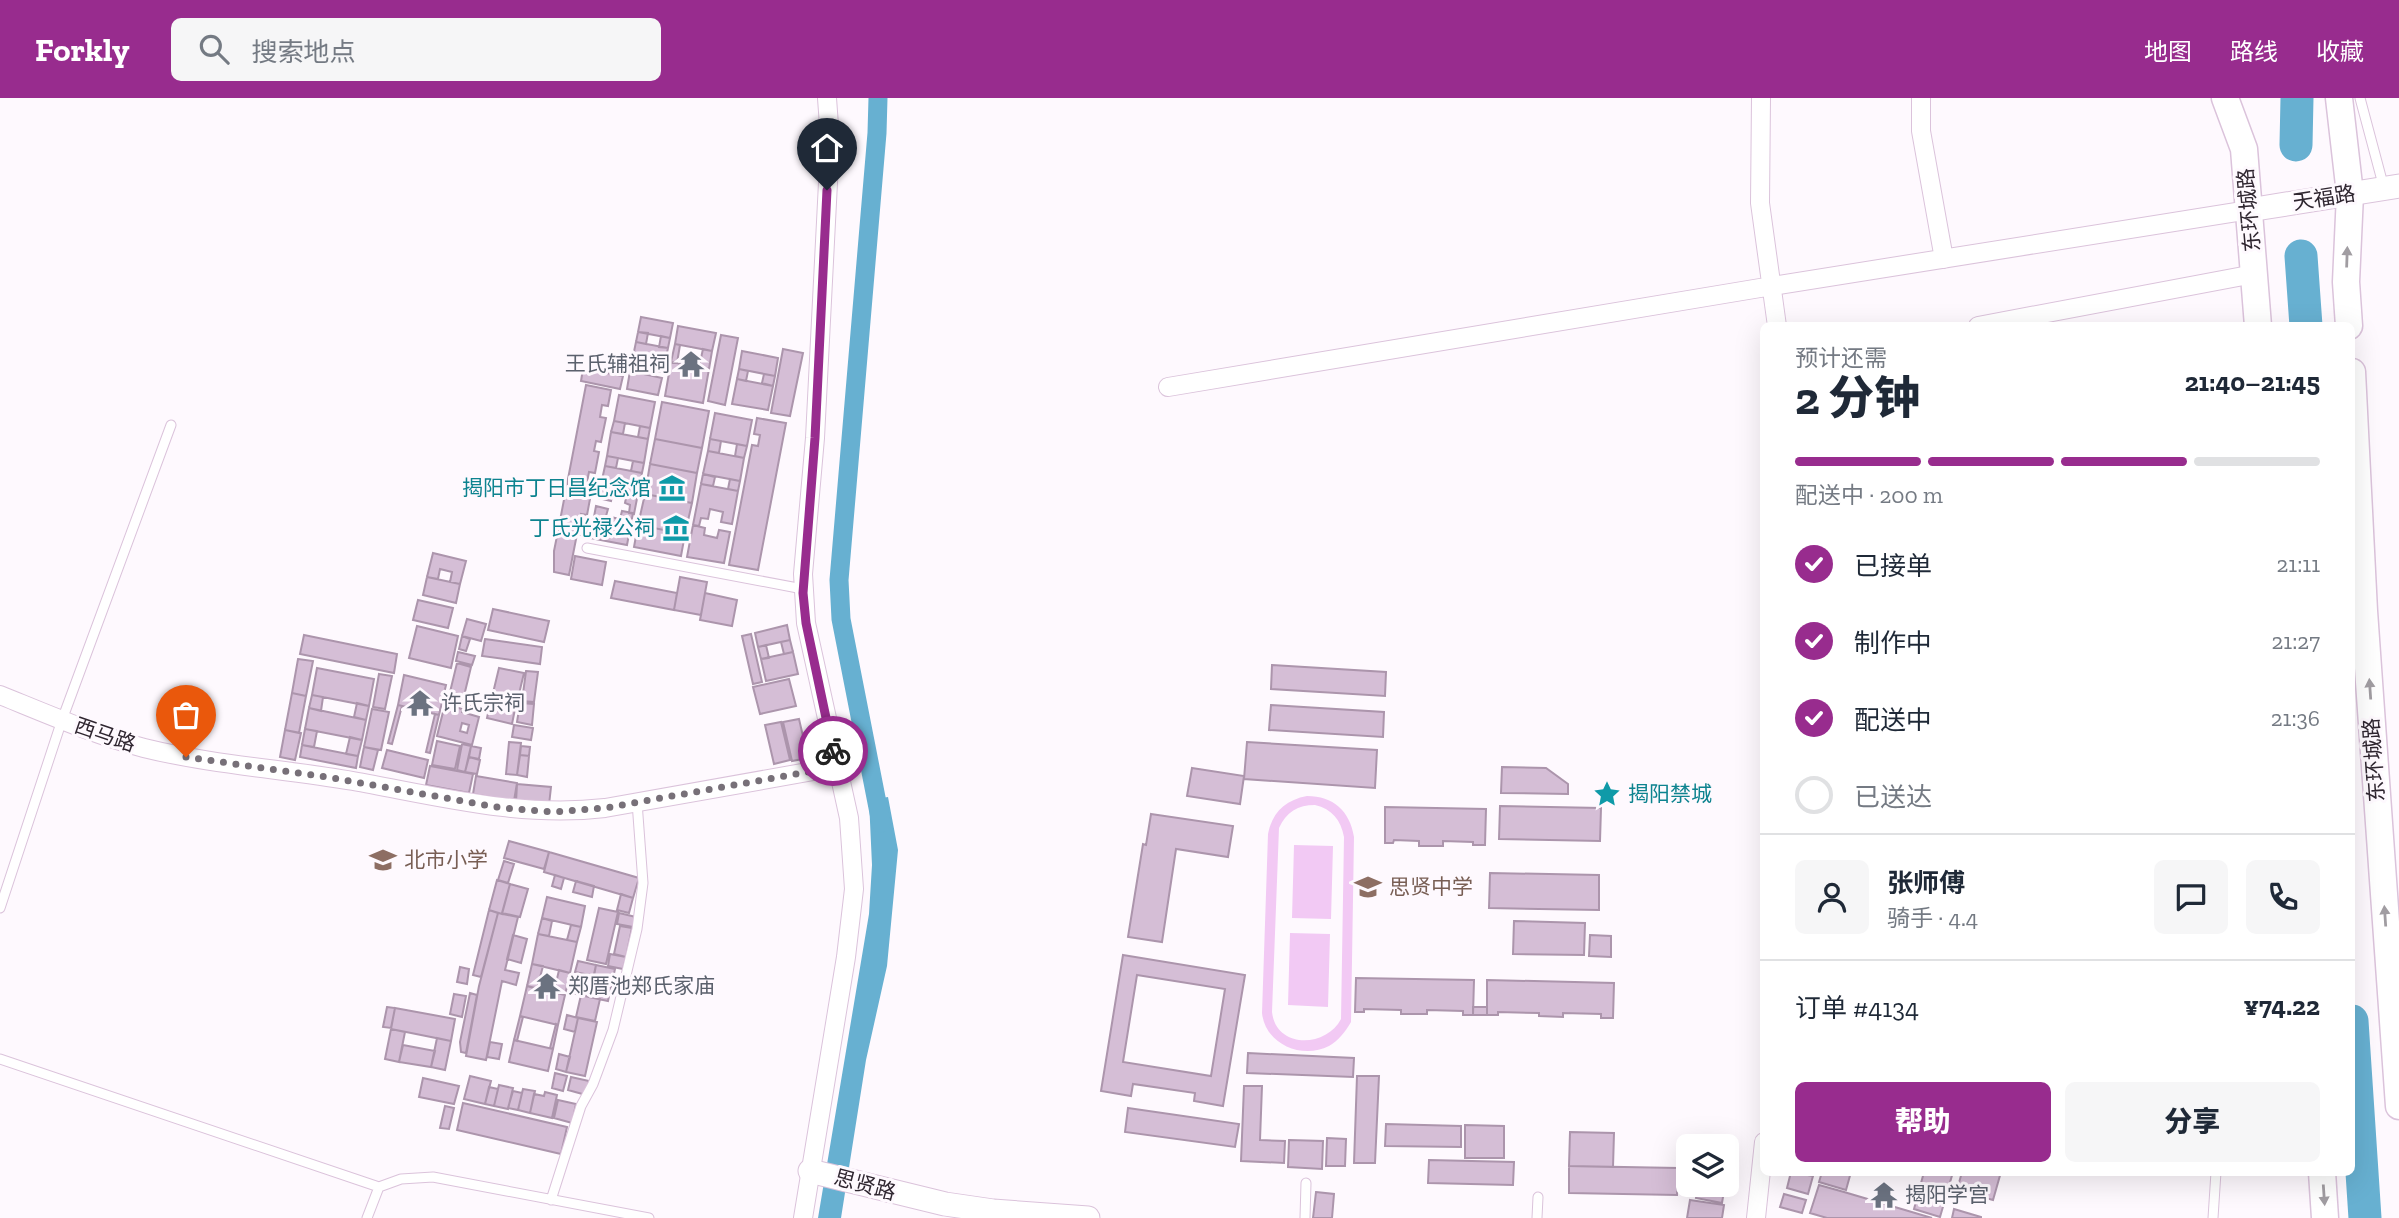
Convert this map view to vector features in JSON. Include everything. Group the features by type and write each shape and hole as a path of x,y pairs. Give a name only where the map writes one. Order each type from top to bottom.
{"main road":[{"name":"东环城路","path":"2225,98 2244,149 2258,322"},
{"path":"2339,98 2350,194 2346,282 2349,322"},
{"name":"东环城路","path":"2355,432 2364,611 2394,968 2399,1107"},
{"path":"2322,1176 2325,1218"}],"street":[{"path":"803,1218 814,1172 854,889 849,818 806,623 803,589 815,438 829,163 827,98"},
{"path":"1761,98 1760,202 1776,322"},
{"path":"1921,98 1921,131 1944,259"},
{"name":"天福路","path":"2249,210 2392,187"},
{"path":"1168,387 2249,210"},
{"path":"1999,322 2254,274"},
{"name":"西马路","path":"0,695 121,741 186,757 327,777 502,808 579,811 836,767"},
{"name":"思贤路","path":"814,1172 945,1204 993,1211 1088,1218"},
{"path":"1756,1218 1760,1176"}],"lane":[{"path":"2360,98 2392,187"},
{"path":"0,908 62,720 171,425"},
{"path":"587,548 803,589"},
{"path":"551,1200 581,1106 593,1084 613,1030 638,929 643,883 638,802"},
{"path":"0,1059 379,1187 401,1179 424,1177 649,1218"},
{"path":"2213,1218 2216,1176"},
{"path":"1305,1218 1306,1183"},
{"path":"366,1218 379,1187"},
{"path":"1537,1218 1538,1197"}],"shaded area":[{"path":"1307,796 1325,799 1339,807 1349,820 1354,837 1351,1022 1333,1044 1308,1051 1297,1050 1277,1041 1265,1024 1262,1013 1268,834 1276,814 1286,804","holes":["1315,805 1335,816 1344,837 1341,1019 1334,1029 1324,1035 1302,1040 1282,1033 1275,1024 1272,1012 1279,828 1285,818 1298,808"]},
{"path":"1294,845 1333,846 1331,919 1292,918"},
{"path":"1290,933 1330,934 1328,1007 1288,1005"}],"water":[{"path":"888,797 898,850 887,966 866,1060 841,1218 818,1218 869,914 872,865 869,800"}],"building":[{"path":"641,317 673,323 670,338 638,332"},
{"path":"678,326 716,333 712,351 675,344"},
{"path":"638,332 648,333 646,344 636,342"},
{"path":"721,335 738,338 725,405 708,401"},
{"path":"661,336 670,338 668,348 659,347"},
{"path":"636,342 668,348 663,372 631,366"},
{"path":"675,344 680,345 677,363 671,362"},
{"path":"703,349 712,351 709,369 699,367"},
{"path":"783,349 803,353 790,416 771,413"},
{"path":"742,351 778,358 775,376 739,369"},
{"path":"671,362 709,369 703,403 665,396"},
{"path":"583,369 623,376 620,389 581,381"},
{"path":"739,369 748,371 746,381 737,379"},
{"path":"630,371 662,378 658,395 627,389"},
{"path":"764,374 775,376 773,386 762,383"},
{"path":"737,379 773,386 768,410 732,404"},
{"path":"586,385 611,390 608,406 602,405 600,417 606,418 601,442 596,441 594,451 599,452 595,473 589,472 587,482 593,483 587,515 581,514 577,534 558,531"},
{"path":"619,395 655,402 650,428 614,421"},
{"path":"662,402 709,411 702,448 655,439"},
{"path":"715,413 752,420 747,446 710,439"},
{"path":"757,418 786,423 758,570 729,565 752,445 758,446 760,435 754,434"},
{"path":"614,421 625,423 623,434 611,432"},
{"path":"640,426 650,428 648,439 638,437"},
{"path":"611,432 648,439 644,463 607,456"},
{"path":"655,439 702,448 697,473 650,464"},
{"path":"710,439 721,441 719,453 708,451"},
{"path":"737,444 747,446 744,458 735,456"},
{"path":"708,451 744,458 740,481 703,474"},
{"path":"607,456 618,458 616,468 605,466"},
{"path":"633,461 644,463 642,473 631,471"},
{"path":"650,464 697,473 692,503 645,494"},
{"path":"605,466 642,473 634,514 629,513 630,505 625,503 627,493 613,491 611,501 598,498"},
{"path":"703,474 715,477 713,486 701,484"},
{"path":"730,479 740,481 738,491 728,489"},
{"path":"701,484 738,491 732,524 721,522 723,512 710,509 708,519 701,518 699,526 693,525"},
{"path":"645,494 692,503 685,534 638,525"},
{"path":"596,506 608,509 606,516 620,519 622,511 633,513 627,545 590,538"},
{"path":"580,522 592,525 590,537 577,534"},
{"path":"638,525 685,534 681,556 634,547"},
{"path":"693,525 705,528 704,535 717,538 719,530 730,532 724,563 687,557"},
{"path":"558,531 577,534 569,575 554,572"},
{"path":"433,553 466,561 460,584 450,582 452,572 440,569 438,579 427,577"},
{"path":"575,556 606,562 602,585 571,579"},
{"path":"427,577 460,584 456,603 423,595"},
{"path":"680,577 707,582 701,615 674,610"},
{"path":"615,581 677,593 674,610 611,598"},
{"path":"705,593 737,600 732,626 700,620"},
{"path":"418,600 453,608 448,628 413,620"},
{"path":"493,609 549,621 544,642 488,630"},
{"path":"467,619 486,624 481,641 462,636"},
{"path":"787,625 790,640 758,647 755,633"},
{"path":"417,626 458,636 451,668 409,658"},
{"path":"751,634 762,682 753,684 742,636"},
{"path":"304,635 397,654 394,673 300,654"},
{"path":"462,636 470,639 466,651 459,649"},
{"path":"485,639 542,647 540,664 482,656"},
{"path":"790,640 793,652 784,654 781,642"},
{"path":"766,645 769,658 761,659 758,647"},
{"path":"458,652 475,656 472,665 456,661"},
{"path":"793,652 798,674 766,681 761,659"},
{"path":"298,659 313,661 306,696 292,693"},
{"path":"457,663 471,667 464,696 450,692"},
{"path":"1272,665 1386,672 1385,696 1271,689"},
{"path":"317,668 374,679 369,706 312,695"},
{"path":"499,668 524,673 518,698 493,693"},
{"path":"526,671 538,672 534,702 522,701"},
{"path":"379,674 392,676 385,709 373,707"},
{"path":"404,675 446,685 439,715 398,705"},
{"path":"789,679 796,706 760,714 753,687"},
{"path":"450,692 472,697 470,708 448,702"},
{"path":"292,693 306,696 299,733 285,730"},
{"path":"312,695 323,697 321,711 309,708"},
{"path":"357,703 369,706 366,720 354,717"},
{"path":"520,703 534,704 532,725 517,722"},
{"path":"445,704 479,717 472,745 437,736","holes":["462,723 469,725 467,733 460,731"]},
{"path":"490,704 515,709 512,724 487,718"},
{"path":"398,705 402,706 392,744 388,743"},
{"path":"1271,705 1384,712 1383,737 1269,730"},
{"path":"309,708 366,720 362,740 305,729"},
{"path":"372,709 389,712 381,750 364,747"},
{"path":"435,714 439,715 430,753 426,752"},
{"path":"799,719 808,758 792,761 783,722"},
{"path":"781,722 790,760 774,764 765,725"},
{"path":"514,725 533,728 531,740 512,737"},
{"path":"305,729 317,731 314,747 302,745"},
{"path":"285,730 301,733 295,760 280,757"},
{"path":"350,737 362,740 358,756 346,754"},
{"path":"437,741 460,746 455,769 432,765"},
{"path":"509,742 521,743 517,775 506,774"},
{"path":"1247,742 1377,750 1375,788 1244,779"},
{"path":"462,744 471,746 465,772 457,770"},
{"path":"302,745 358,756 356,768 300,757"},
{"path":"471,746 481,748 479,759 469,757"},
{"path":"521,746 530,747 529,756 520,755"},
{"path":"364,747 378,750 373,770 360,767"},
{"path":"387,750 428,760 424,778 382,768"},
{"path":"520,755 529,756 527,777 517,775"},
{"path":"469,757 480,760 477,774 465,772"},
{"path":"430,766 473,774 469,793 426,785"},
{"path":"1502,767 1546,768 1568,784 1568,794 1501,793"},
{"path":"1192,768 1244,776 1240,804 1187,796"},
{"path":"476,776 517,783 514,801 473,794"},
{"path":"517,784 551,787 549,805 516,802"},
{"path":"1500,806 1601,808 1600,841 1499,839"},
{"path":"1385,807 1486,809 1485,845 1443,841 1443,846 1419,846 1419,841 1394,840 1393,843 1385,843"},
{"path":"1151,814 1233,826 1228,857 1176,849 1162,942 1128,937 1143,844 1146,845"},
{"path":"509,841 549,852 544,869 504,858"},
{"path":"549,852 639,878 633,898 544,872"},
{"path":"504,861 514,864 508,883 498,880"},
{"path":"1490,873 1599,875 1599,910 1489,908"},
{"path":"555,875 564,878 561,889 552,886"},
{"path":"497,880 510,884 502,914 489,910"},
{"path":"576,881 594,886 592,897 573,892"},
{"path":"510,884 528,889 520,917 502,913"},
{"path":"621,894 633,898 629,913 617,910"},
{"path":"547,897 585,906 581,927 542,918"},
{"path":"599,908 618,912 606,964 587,960"},
{"path":"489,910 498,913 481,977 473,975"},
{"path":"498,913 518,917 505,970 519,973 516,985 502,981 486,1060 466,1056 479,986"},
{"path":"619,913 636,917 633,927 617,924"},
{"path":"542,918 552,921 549,936 538,934"},
{"path":"1514,921 1585,923 1584,955 1513,954"},
{"path":"571,925 581,927 577,942 567,940"},
{"path":"620,926 632,928 626,957 614,954"},
{"path":"538,934 577,942 570,973 532,964"},
{"path":"513,935 527,939 521,963 507,959"},
{"path":"1590,935 1611,936 1611,957 1589,956"},
{"path":"610,954 626,957 623,969 608,966"},
{"path":"1123,955 1245,975 1223,1106 1194,1101 1195,1093 1133,1084 1131,1096 1101,1091","holes":["1137,975 1225,989 1211,1076 1123,1062"]},
{"path":"578,961 596,965 594,976 575,972"},
{"path":"532,964 543,966 537,989 527,986"},
{"path":"596,965 615,969 608,1001 589,997"},
{"path":"460,967 469,969 467,984 457,982"},
{"path":"559,970 570,973 565,995 554,992"},
{"path":"1356,978 1474,980 1473,1015 1463,1015 1463,1011 1427,1010 1427,1014 1401,1014 1401,1010 1364,1009 1364,1012 1355,1012"},
{"path":"575,979 592,983 589,997 572,993"},
{"path":"1487,980 1614,983 1613,1018 1601,1018 1601,1014 1563,1013 1563,1017 1539,1016 1539,1013 1498,1012 1498,1015 1487,1015"},
{"path":"527,986 565,995 558,1025 520,1016"},
{"path":"470,993 477,995 466,1053 461,1052 460,1042"},
{"path":"454,994 466,996 462,1017 450,1014"},
{"path":"581,995 600,999 595,1021 576,1017"},
{"path":"387,1007 395,1008 391,1028 383,1027"},
{"path":"1473,1007 1487,1007 1487,1015 1473,1015"},
{"path":"395,1008 455,1019 451,1041 391,1029"},
{"path":"567,1015 578,1018 575,1032 564,1029"},
{"path":"520,1016 523,1017 517,1041 514,1040"},
{"path":"578,1018 597,1022 585,1076 566,1072"},
{"path":"556,1024 558,1025 553,1049 550,1048"},
{"path":"391,1029 405,1032 399,1062 385,1059"},
{"path":"437,1038 451,1041 445,1070 431,1067"},
{"path":"514,1040 553,1049 548,1071 509,1062"},
{"path":"490,1042 502,1044 499,1059 487,1057"},
{"path":"403,1045 435,1051 431,1067 399,1062"},
{"path":"1248,1053 1354,1058 1353,1077 1247,1073"},
{"path":"559,1054 570,1057 566,1072 556,1069"},
{"path":"555,1073 567,1076 563,1091 552,1088"},
{"path":"470,1076 491,1081 485,1104 464,1099"},
{"path":"1357,1076 1379,1076 1375,1163 1354,1163"},
{"path":"571,1077 589,1081 586,1095 568,1090"},
{"path":"423,1078 459,1086 454,1104 419,1097"},
{"path":"499,1085 513,1088 508,1109 494,1106"},
{"path":"1244,1086 1262,1086 1260,1140 1285,1141 1284,1163 1241,1161"},
{"path":"489,1087 498,1089 494,1106 485,1104"},
{"path":"523,1089 535,1091 530,1113 518,1110"},
{"path":"513,1091 522,1093 518,1110 508,1108"},
{"path":"545,1092 557,1095 552,1118 530,1113 534,1094 544,1096"},
{"path":"558,1100 576,1104 572,1123 554,1118"},
{"path":"463,1103 567,1127 561,1154 457,1130"},
{"path":"445,1106 454,1108 449,1129 440,1128"},
{"path":"1128,1108 1239,1124 1235,1147 1125,1132"},
{"path":"1386,1124 1461,1126 1461,1147 1385,1146"},
{"path":"1465,1125 1504,1126 1504,1158 1465,1158"},
{"path":"1570,1132 1614,1133 1613,1167 1569,1166"},
{"path":"1327,1138 1346,1139 1345,1166 1326,1166"},
{"path":"1289,1140 1323,1141 1322,1169 1288,1167"},
{"path":"1429,1160 1514,1162 1513,1185 1428,1183"},
{"path":"1569,1166 1676,1168 1676,1195 1569,1193"},
{"path":"1790,1176 1813,1176 1808,1194 1787,1188"},
{"path":"1821,1176 1850,1176 1846,1190 1819,1182"},
{"path":"1923,1176 1952,1176 1940,1217 1914,1209"},
{"path":"1961,1176 2000,1176 1993,1200 1957,1190"},
{"path":"1819,1185 1932,1218 1827,1218 1810,1213"},
{"path":"1316,1192 1334,1194 1332,1218 1313,1218"},
{"path":"1784,1194 1806,1200 1802,1213 1780,1207"},
{"path":"1696,1197 1723,1197 1722,1203"},
{"path":"1690,1200 1724,1205 1722,1218 1687,1218"},
{"path":"1954,1209 1981,1217 1981,1218 1952,1218"}],"waterway":[{"path":"878,98 839,580 841,619 881,823"},
{"path":"2296,145 2297,98"},
{"path":"2301,256 2306,322"},
{"path":"2355,1066 2365,1218"}],"way so far":[{"path":"186,757 333,778 502,808 554,812 605,808 836,767 833,751"}],"place":[{"name":"王氏辅祖祠","path":"691,364"},
{"name":"揭阳市丁日昌纪念馆","path":"672,488"},
{"name":"丁氏光禄公祠","path":"676,528"},
{"name":"许氏宗祠","path":"420,703"},
{"name":"揭阳禁城","path":"1607,794"},
{"name":"北市小学","path":"383,860"},
{"name":"思贤中学","path":"1368,887"},
{"name":"郑厝池郑氏家庙","path":"547,986"},
{"name":"揭阳学宫","path":"1884,1195"}],"route":[{"path":"827,190 815,438 803,593 806,623 833,751"}]}
